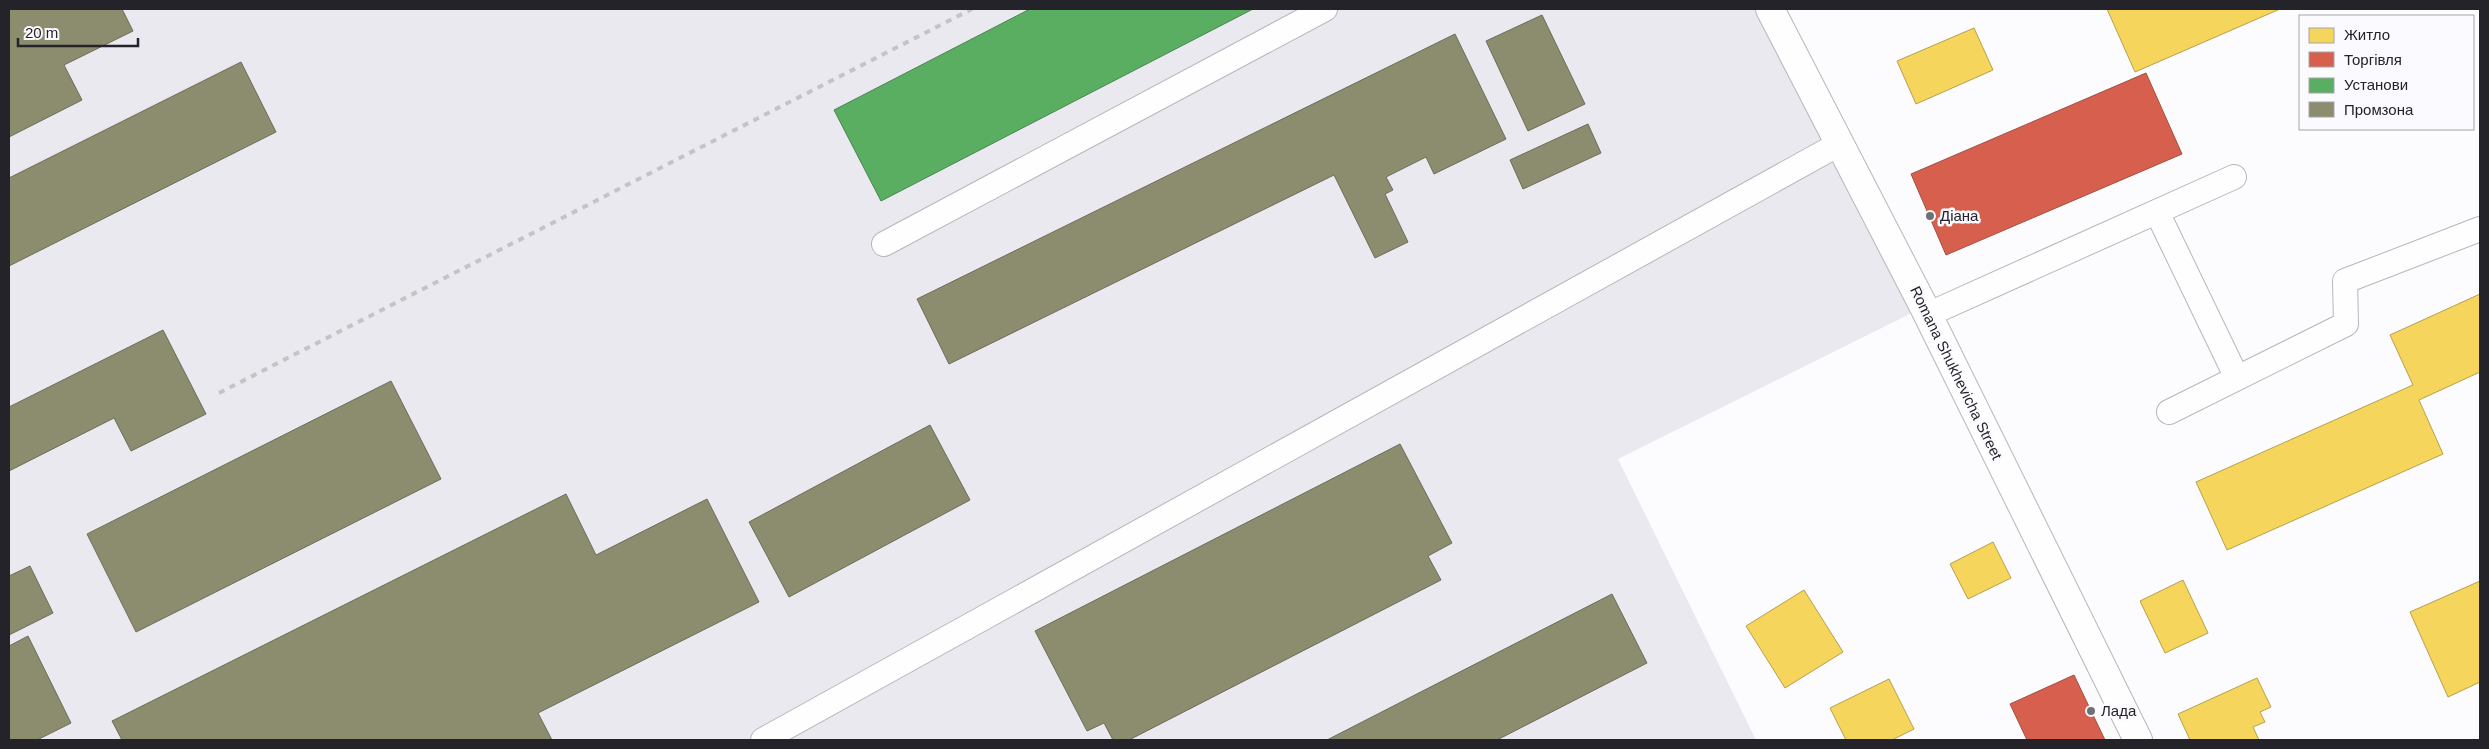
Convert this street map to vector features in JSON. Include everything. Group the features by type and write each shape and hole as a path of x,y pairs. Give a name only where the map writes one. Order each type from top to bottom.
{"street":[{"name":"Romana Shukhevicha Street","path":"1770,9 1927,315 2138,740"}],"lane":[{"path":"884,244 1325,9"},
{"path":"763,740 1840,144"},
{"path":"1927,315 2234,177"},
{"path":"2156,212 2237,378"},
{"path":"2169,412 2346,324 2345,281 2480,229"}],"shaded area":[{"path":"9,9 1770,9 1924,307 1618,459 1756,740 9,740"}],"building: Житло":[{"path":"2107,9 2280,9 2135,72"},
{"path":"1974,28 1993,70 1916,104 1897,61"},
{"path":"2480,294 2480,372 2419,400 2443,454 2227,550 2196,482 2413,385 2390,335"},
{"path":"1993,542 2011,578 1968,599 1950,564"},
{"path":"2183,580 2208,633 2165,653 2140,601"},
{"path":"2480,581 2480,682 2448,697 2410,612"},
{"path":"1804,590 1843,652 1785,688 1746,626"},
{"path":"2257,678 2271,707 2260,712 2265,722 2253,727 2259,740 2190,740 2178,714"},
{"path":"1889,679 1914,729 1892,740 1846,740 1830,708"}],"building: Торгівля":[{"path":"2146,73 2182,154 1946,255 1911,174"},
{"path":"2074,675 2105,740 2027,740 2010,704"}],"building: Установи":[{"path":"1030,9 1253,9 881,201 834,110"}],"building: Промзона":[{"path":"9,9 122,9 133,31 64,65 82,100 9,137"},
{"path":"1542,15 1585,104 1528,131 1486,41"},
{"path":"1455,34 1506,139 1434,174 1426,157 1386,177 1393,190 1385,194 1408,242 1375,258 1334,175 949,364 917,299"},
{"path":"241,62 276,132 9,266 9,178"},
{"path":"1588,124 1601,153 1523,189 1510,160"},
{"path":"163,330 206,414 131,451 114,418 9,471 9,407"},
{"path":"391,381 441,479 136,632 87,534"},
{"path":"930,425 970,500 789,597 749,522"},
{"path":"1400,444 1452,543 1428,556 1441,580 1129,740 1113,740 1104,723 1087,731 1035,631"},
{"path":"566,494 596,555 707,499 759,602 538,713 552,740 122,740 112,721"},
{"path":"30,566 53,613 9,635 9,576"},
{"path":"1612,594 1647,663 1497,740 1327,740"},
{"path":"28,636 71,723 37,740 9,740 9,646"}],"railway":[{"path":"219,393 972,9"}],"place":[{"name":"Діана","path":"1930,216"},
{"name":"Лада","path":"2091,711"}]}
